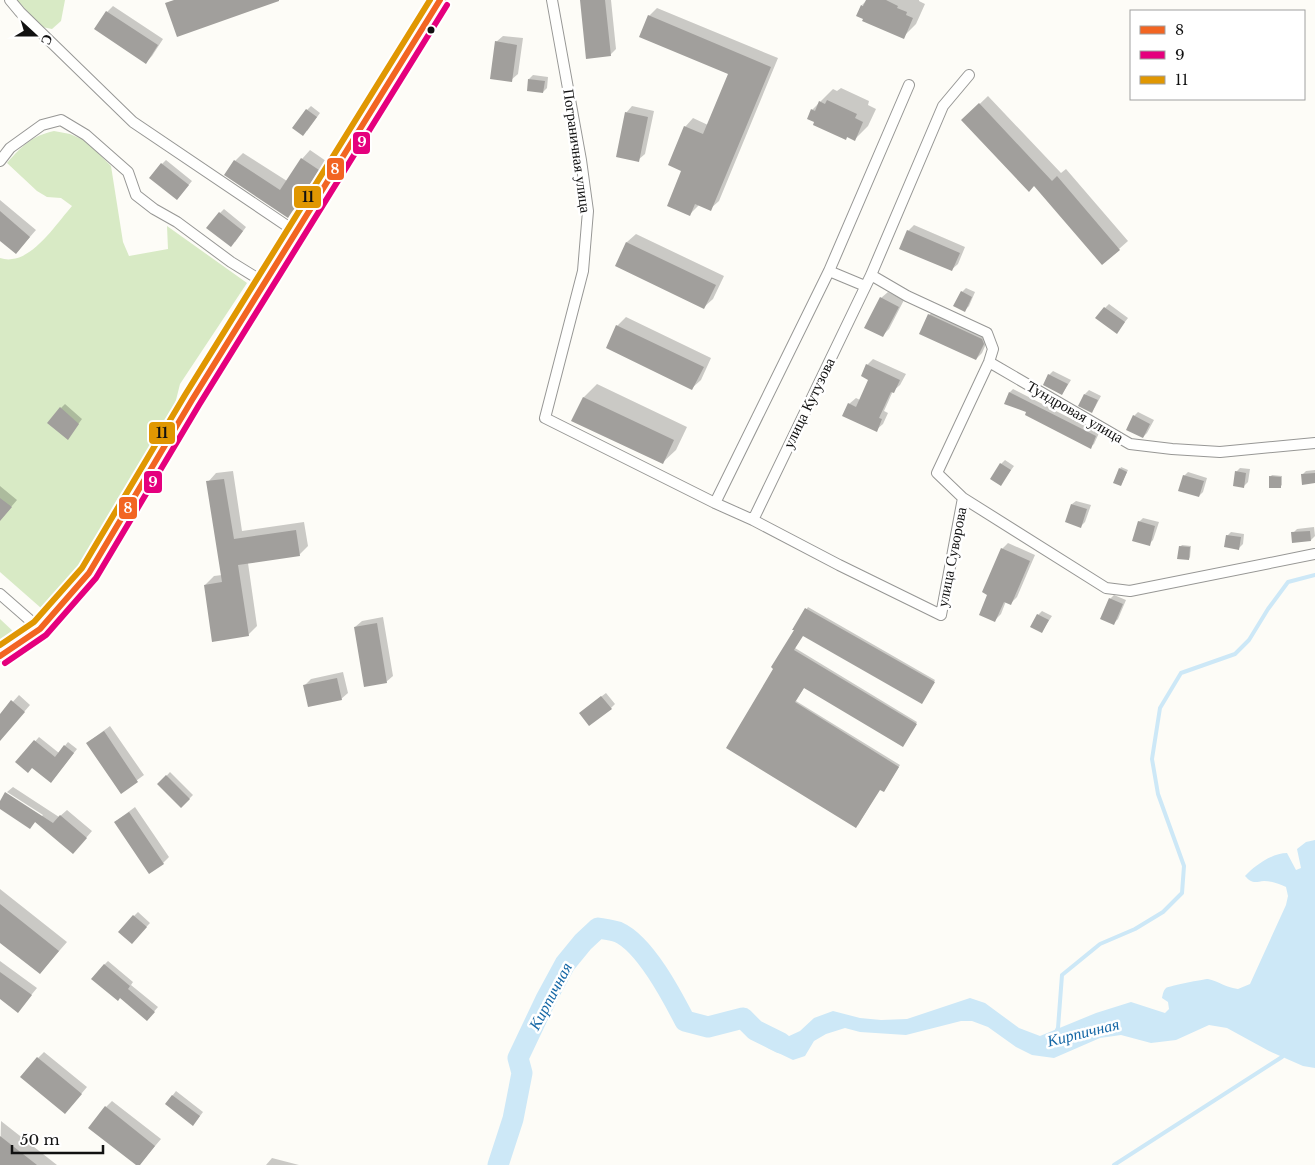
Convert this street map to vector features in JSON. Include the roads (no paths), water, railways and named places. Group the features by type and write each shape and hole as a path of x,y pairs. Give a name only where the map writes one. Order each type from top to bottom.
{"street":[{"path":"10,0 133,122 296,232"},
{"path":"0,656 40,629 89,574 192,400 440,0"},
{"name":"Пограничная улица","path":"545,418 583,271 588,211 581,160 552,0"},
{"name":"улица Кутузова","path":"753,520 871,275 943,106 968,75"},
{"path":"715,503 829,270 909,86"},
{"path":"0,161 10,148 42,125 60,120 86,135 128,172 136,194 154,209 177,222 231,262 265,282"},
{"path":"829,270 865,286"},
{"path":"871,275 907,296 987,332 993,349 989,362 937,473 963,498"},
{"name":"Тундровая улица","path":"989,362 1130,444 1220,452 1315,443"},
{"name":"улица Суворова","path":"545,418 753,520 839,566 941,615 963,498 1106,588 1130,591 1315,554"},
{"path":"0,594 40,629"}],"water":[{"path":"1315,840 1315,1068 1303,1066 1269,1051 1227,1028 1209,1025 1176,1040 1151,1043 1121,1035 1100,1038 1054,1058 1032,1055 1016,1047 988,1027 972,1021 961,1021 906,1035 860,1032 845,1028 826,1034 814,1041 805,1056 793,1060 768,1048 755,1030 768,1031 787,1037 800,1031 814,1018 833,1011 860,1018 881,1020 907,1019 970,998 985,1003 1019,1028 1040,1036 1096,1013 1131,1002 1165,1013 1169,1009 1168,1002 1162,998 1166,988 1194,981 1208,979 1238,989 1250,984 1286,905 1288,896 1286,887 1270,882 1252,881 1245,876 1264,861 1275,855 1287,853 1296,870 1301,868 1297,849 1306,842"}],"waterway":[{"path":"1056,1032 1058,1028 1062,975 1100,944 1135,929 1163,912 1182,893 1184,866 1158,794 1152,759 1160,708 1181,673 1235,654 1249,640 1268,609 1288,582 1315,575"},
{"name":"Кирпичная","path":"498,1165 513,1119 522,1073 518,1058 565,964 583,942 598,928 618,932 638,947 657,972 685,1021 708,1027 743,1018 755,1030 781,1043"},
{"path":"1114,1165 1282,1057"}]}
